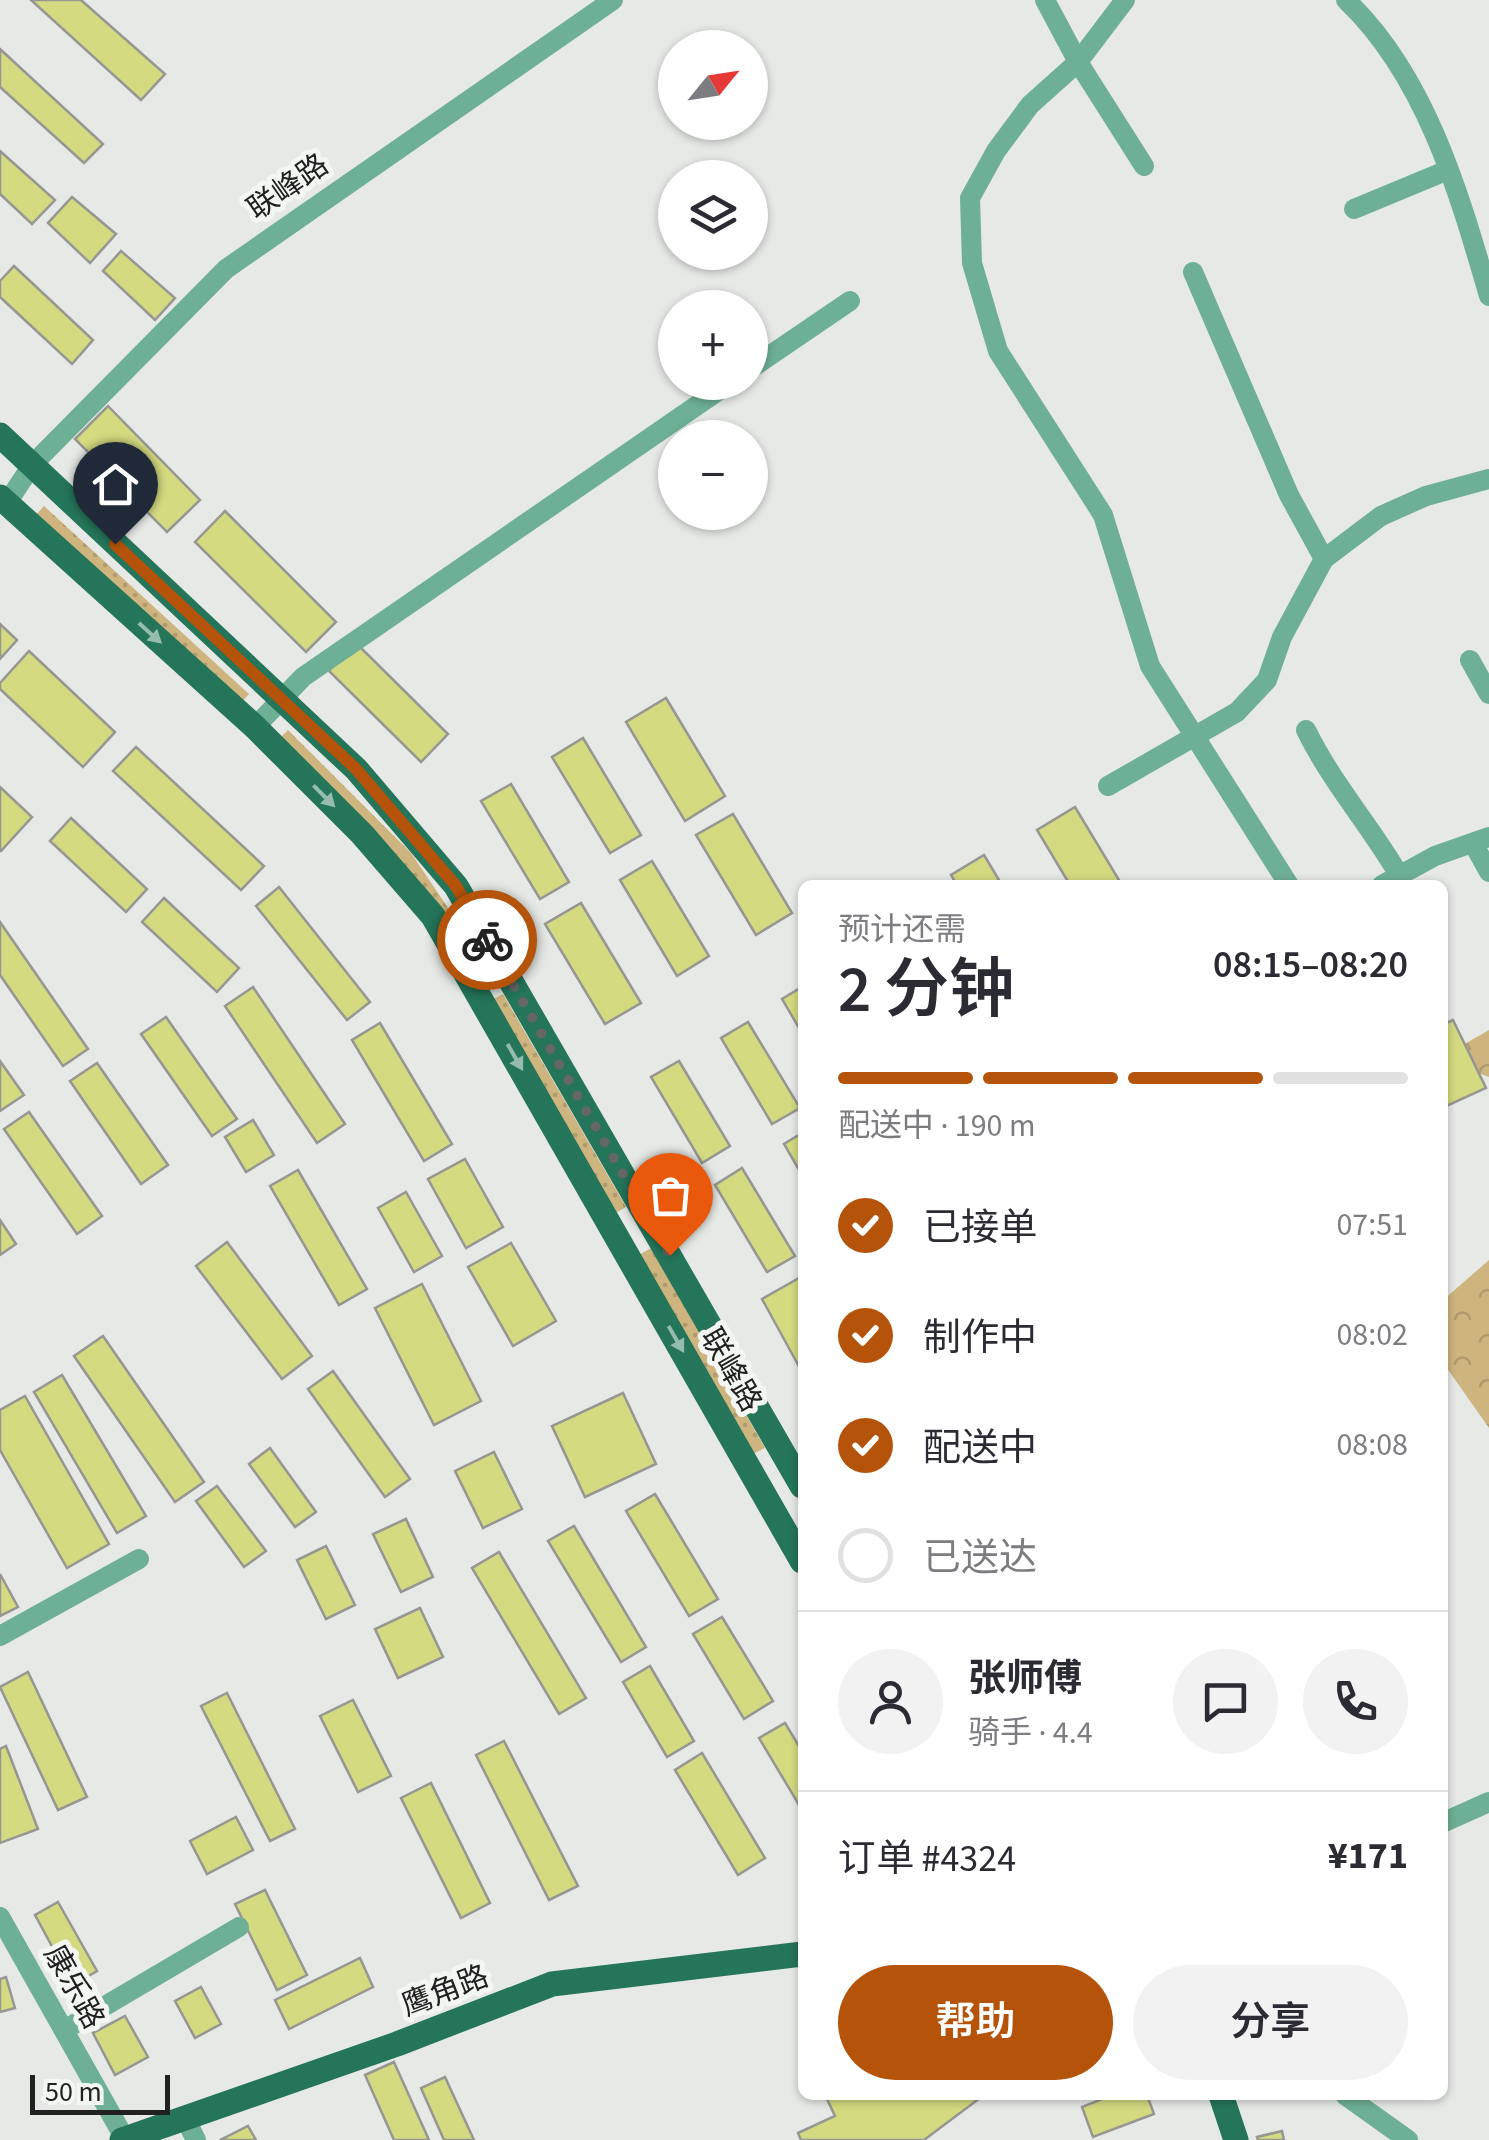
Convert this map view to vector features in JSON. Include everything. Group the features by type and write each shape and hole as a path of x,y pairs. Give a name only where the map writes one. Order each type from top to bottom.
{"main road":[{"name":"联峰路","path":"0,435 356,769 456,886 798,1479"},
{"name":"联峰路","path":"3,500 255,728 362,834 434,916 798,1555"},
{"name":"鹰角路","path":"124,2140 190,2129 552,1984 798,1954"},
{"path":"1223,2100 1236,2140"}],"street":[{"name":"联峰路","path":"3,500 226,269 613,0"},
{"path":"1045,0 1078,62 1144,166"},
{"path":"1125,0 1078,62 1030,105 996,152 970,198 972,263 998,351 1102,515 1150,666 1286,880"},
{"path":"1346,0 1374,27 1412,87 1448,170 1489,296"},
{"path":"1354,208 1448,170"},
{"path":"1193,272 1289,494 1324,559"},
{"path":"768,357 850,301"},
{"path":"255,728 304,678 350,644 705,400"},
{"path":"1108,786 1237,712 1267,680 1282,636 1324,559 1381,516 1426,496 1489,479"},
{"path":"1470,660 1489,694"},
{"path":"1306,730 1325,770 1374,833 1391,880 1434,856 1481,841 1489,872"},
{"path":"0,1636 138,1559"},
{"path":"1448,1820 1489,1802"},
{"name":"康乐路","path":"0,1917 124,2140"},
{"path":"64,2030 239,1927"},
{"path":"1353,2100 1408,2140"}],"green space":[{"path":"44,506 249,694 240,704 35,516"},
{"path":"288,730 411,853 471,942 461,949 278,740"},
{"path":"503,994 626,1207 614,1214 491,1000"},
{"path":"1489,1030 1489,1077 1448,1062 1448,1054"},
{"path":"651,1248 765,1448 753,1454 639,1255"},
{"path":"1489,1260 1489,1428 1448,1370 1448,1296"}],"building":[{"path":"31,0 81,0 165,74 141,100"},
{"path":"0,49 103,144 84,163 0,87"},
{"path":"0,151 55,200 32,224 0,194"},
{"path":"72,197 116,234 90,263 48,223"},
{"path":"121,251 175,298 155,320 103,271"},
{"path":"14,266 93,340 72,364 0,297 0,281"},
{"path":"108,406 200,500 167,532 75,439"},
{"path":"225,511 336,622 306,652 195,542"},
{"path":"0,624 17,640 0,659"},
{"path":"356,643 448,734 421,762 329,671"},
{"path":"29,651 115,732 83,767 0,689 0,683"},
{"path":"666,698 725,796 685,821 626,722"},
{"path":"583,738 641,835 610,853 552,757"},
{"path":"136,747 264,866 241,890 113,771"},
{"path":"511,784 569,882 540,899 481,801"},
{"path":"0,787 32,817 1,851 0,850"},
{"path":"1075,807 1119,880 1067,880 1037,830"},
{"path":"733,814 792,913 756,935 696,835"},
{"path":"71,818 147,889 126,912 50,841"},
{"path":"984,855 999,880 954,880 951,875"},
{"path":"652,861 709,956 677,976 620,880"},
{"path":"279,887 370,1002 347,1020 256,906"},
{"path":"164,898 239,968 217,992 142,922"},
{"path":"581,903 641,1003 605,1024 545,924"},
{"path":"0,922 88,1049 63,1066 0,975"},
{"path":"253,987 345,1124 317,1143 225,1006"},
{"path":"798,989 798,1026 782,999"},
{"path":"166,1017 237,1119 212,1136 141,1034"},
{"path":"1453,1020 1486,1088 1448,1105 1448,1022"},
{"path":"748,1022 798,1109 772,1124 721,1038"},
{"path":"380,1023 452,1144 424,1161 352,1040"},
{"path":"0,1061 24,1095 0,1111"},
{"path":"679,1061 730,1146 702,1163 651,1077"},
{"path":"97,1063 168,1165 141,1184 70,1081"},
{"path":"29,1112 102,1216 77,1234 4,1129"},
{"path":"253,1120 274,1155 246,1172 225,1137"},
{"path":"798,1135 798,1168 784,1144"},
{"path":"465,1159 503,1227 466,1248 428,1179"},
{"path":"742,1168 795,1256 767,1272 715,1185"},
{"path":"298,1170 367,1289 339,1305 270,1186"},
{"path":"406,1192 442,1256 414,1272 378,1208"},
{"path":"0,1220 16,1244 0,1255"},
{"path":"227,1242 312,1356 282,1379 196,1266"},
{"path":"511,1243 556,1321 513,1346 468,1267"},
{"path":"798,1279 798,1365 762,1299"},
{"path":"422,1284 481,1401 434,1425 375,1308"},
{"path":"103,1336 204,1482 175,1502 74,1356"},
{"path":"333,1371 410,1479 385,1497 308,1389"},
{"path":"62,1375 146,1516 117,1533 34,1392"},
{"path":"623,1393 656,1464 585,1497 552,1426"},
{"path":"25,1396 109,1544 67,1568 0,1450 0,1410"},
{"path":"270,1448 316,1512 295,1527 249,1464"},
{"path":"494,1452 522,1509 483,1528 455,1471"},
{"path":"217,1486 266,1551 244,1567 196,1501"},
{"path":"655,1494 718,1599 689,1616 626,1511"},
{"path":"406,1519 433,1577 401,1592 373,1534"},
{"path":"574,1526 646,1647 621,1662 548,1541"},
{"path":"326,1546 355,1605 326,1619 297,1560"},
{"path":"499,1552 586,1698 559,1714 472,1568"},
{"path":"0,1574 18,1607 0,1616"},
{"path":"420,1608 443,1657 398,1678 375,1629"},
{"path":"722,1617 773,1701 744,1719 693,1634"},
{"path":"650,1666 694,1741 667,1757 623,1682"},
{"path":"28,1672 87,1797 58,1810 0,1687"},
{"path":"227,1693 295,1829 270,1841 201,1706"},
{"path":"353,1700 391,1776 358,1792 320,1716"},
{"path":"785,1723 798,1744 798,1803 759,1738"},
{"path":"504,1741 578,1886 549,1900 476,1755"},
{"path":"6,1746 38,1829 0,1843 0,1749"},
{"path":"702,1753 765,1858 738,1875 675,1770"},
{"path":"431,1783 490,1903 461,1918 401,1798"},
{"path":"236,1817 253,1850 207,1874 190,1841"},
{"path":"265,1890 307,1975 277,1990 235,1904"},
{"path":"58,1902 97,1971 73,1985 35,1915"},
{"path":"360,1958 373,1987 289,2029 275,2000"},
{"path":"6,1977 15,2008 0,2012 0,1979"},
{"path":"201,1987 221,2024 195,2038 175,2001"},
{"path":"125,2016 148,2057 115,2075 93,2033"},
{"path":"394,2062 429,2140 394,2140 365,2075"},
{"path":"445,2077 474,2140 444,2140 421,2088"},
{"path":"827,2100 977,2100 924,2140 801,2140 798,2133 835,2116"},
{"path":"1100,2100 1149,2100 1154,2114 1093,2137 1082,2107"},
{"path":"248,2126 256,2140 220,2140"},
{"path":"1282,2131 1284,2140 1257,2137"}],"way so far":[{"path":"487,940 670,1255"}],"route":[{"path":"115,544 356,769 456,886 487,940"}]}
